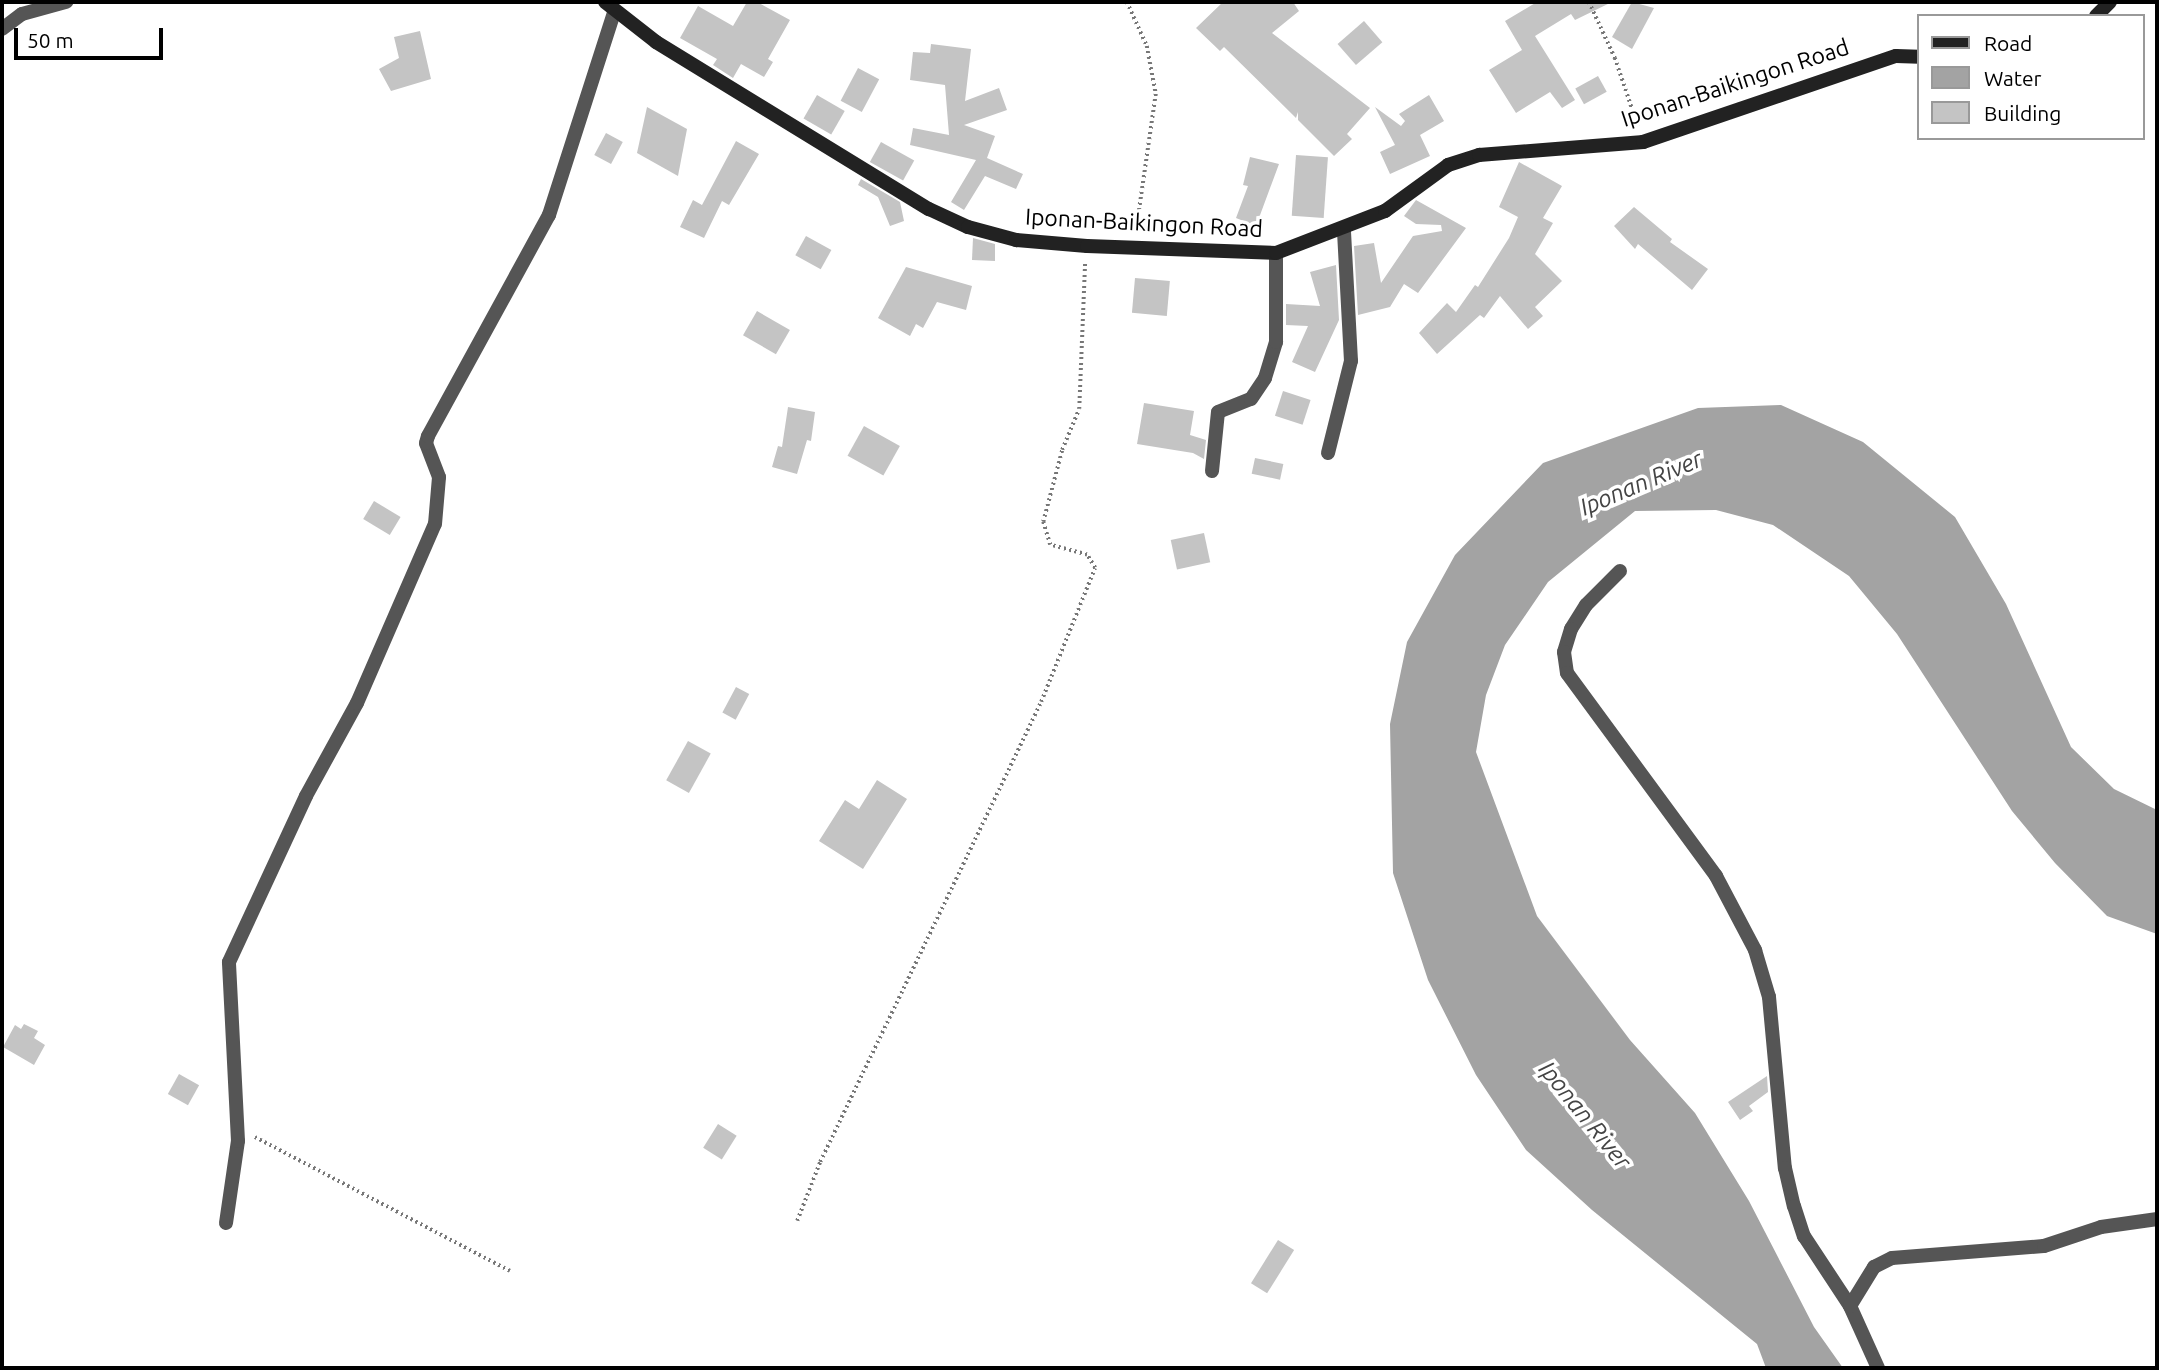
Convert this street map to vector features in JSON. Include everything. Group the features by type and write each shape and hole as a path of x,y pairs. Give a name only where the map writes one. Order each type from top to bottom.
{"street":[{"path":"2,29 22,14 66,2"},
{"path":"226,1223 237,1128 229,962 306,796 357,703 435,524 439,477 426,443 428,436 549,215 610,6"},
{"name":"Iponan-Baikingon Road","path":"610,6 656,42 929,209 968,227 1016,240 1087,246 1276,253 1344,230 1385,211 1448,166 1479,155 1643,142 1896,56 1918,57"},
{"path":"1328,453 1351,361 1344,230"},
{"path":"1212,471 1218,412 1251,399 1265,379 1276,342 1276,253"},
{"path":"1620,571 1586,604 1571,629 1564,652 1567,673 1716,876 1755,950 1769,997 1785,1168 1794,1206 1804,1236 1850,1306 1878,1368"},
{"path":"1850,1306 1874,1267 1892,1258 2044,1246 2101,1227 2157,1219"}],"path":[{"path":"1127,2 1147,46 1156,94 1133,247"},
{"path":"1589,2 1615,58 1643,142"},
{"path":"797,1221 820,1162 1041,702 1095,568 1087,555 1050,545 1043,522 1062,450 1079,410 1081,300 1087,246"},
{"path":"237,1128 510,1271"}],"water":[{"name":"Iponan River","path":"1781,405 1863,442 1955,517 2006,604 2071,747 2114,789 2157,810 2157,934 2107,916 2055,863 2012,811 1897,634 1849,576 1773,525 1716,510 1635,511 1548,582 1505,645 1486,695 1476,752 1537,916 1630,1040 1695,1113 1749,1201 1814,1327 1843,1368 1766,1368 1757,1344 1592,1210 1526,1150 1476,1075 1428,980 1393,873 1390,724 1407,642 1455,555 1543,463 1698,408"}],"building":[{"path":"747,2 757,2 790,20 768,59 773,62 764,77 741,64 733,78 713,65 717,59 680,38 698,6 733,26"},
{"path":"1223,2 1293,2 1299,11 1272,33 1370,108 1347,134 1352,139 1334,156 1298,120 1298,112 1296,118 1224,47 1220,51 1196,28"},
{"path":"1537,2 1612,2 1575,20 1571,14 1535,36 1575,100 1562,108 1550,92 1516,113 1489,70 1522,50 1505,21"},
{"path":"1632,2 1654,8 1632,49 1612,37"},
{"path":"1364,21 1382,42 1356,65 1338,44"},
{"path":"420,31 431,79 391,91 379,69 399,58 394,37"},
{"path":"931,44 971,49 965,101 999,88 1007,110 964,125 995,136 987,158 1023,174 1016,189 985,176 964,210 951,202 976,160 910,145 913,128 949,135 945,85 910,80 913,52 930,53"},
{"path":"858,68 879,79 862,112 841,101"},
{"path":"1598,76 1607,92 1584,104 1575,89"},
{"path":"817,95 845,111 831,134 804,118"},
{"path":"1429,95 1444,121 1420,135 1430,156 1390,174 1380,152 1395,145 1375,107 1401,126 1405,121 1399,114"},
{"path":"647,107 687,129 678,176 637,153"},
{"path":"606,133 623,142 611,164 594,155"},
{"path":"736,141 759,154 729,205 722,201 704,238 680,227 693,200 702,205"},
{"path":"881,142 914,160 903,181 870,162"},
{"path":"1296,155 1328,157 1324,218 1292,216"},
{"path":"1250,157 1279,164 1256,226 1236,218 1248,186 1243,185"},
{"path":"1519,162 1562,186 1543,218 1553,223 1535,254 1562,281 1535,307 1543,316 1528,329 1500,296 1484,318 1480,315 1437,354 1419,333 1447,303 1456,312 1475,285 1478,287 1509,238 1518,217 1499,207"},
{"path":"861,179 900,202 904,221 890,226 878,197 858,185"},
{"path":"1416,200 1466,228 1418,293 1404,284 1390,307 1358,315 1354,246 1374,243 1381,283 1413,236 1442,231 1441,225 1416,224 1404,216"},
{"path":"1634,207 1672,239 1670,242 1708,269 1692,290 1638,244 1635,249 1614,226"},
{"path":"806,236 831,250 821,269 795,255"},
{"path":"973,238 995,244 995,261 972,260"},
{"path":"1336,265 1339,320 1315,372 1292,362 1308,326 1286,325 1286,304 1320,306 1310,272"},
{"path":"906,267 972,286 966,310 937,302 923,328 916,324 910,336 878,318"},
{"path":"1135,278 1170,281 1167,316 1132,313"},
{"path":"757,311 790,330 776,354 743,335"},
{"path":"1283,391 1311,400 1303,425 1275,416"},
{"path":"1144,403 1194,411 1190,435 1206,440 1204,459 1193,453 1137,444"},
{"path":"788,407 815,412 811,441 807,440 797,474 772,467 778,446 782,447"},
{"path":"864,426 900,446 883,476 848,456"},
{"path":"1255,458 1283,464 1280,480 1252,474"},
{"path":"374,501 401,517 390,535 363,519"},
{"path":"1204,533 1210,562 1177,569 1171,540"},
{"path":"736,687 749,694 736,720 722,713"},
{"path":"688,741 711,754 689,793 666,780"},
{"path":"877,780 907,799 863,869 819,841 845,800 859,809"},
{"path":"24,1024 38,1031 34,1038 45,1045 34,1065 3,1047 15,1025 21,1029"},
{"path":"179,1074 199,1085 188,1105 168,1094"},
{"path":"1767,1076 1768,1092 1749,1106 1753,1111 1740,1120 1728,1102"},
{"path":"718,1124 737,1136 722,1159 703,1148"},
{"path":"1278,1240 1294,1250 1267,1293 1251,1283"}]}
